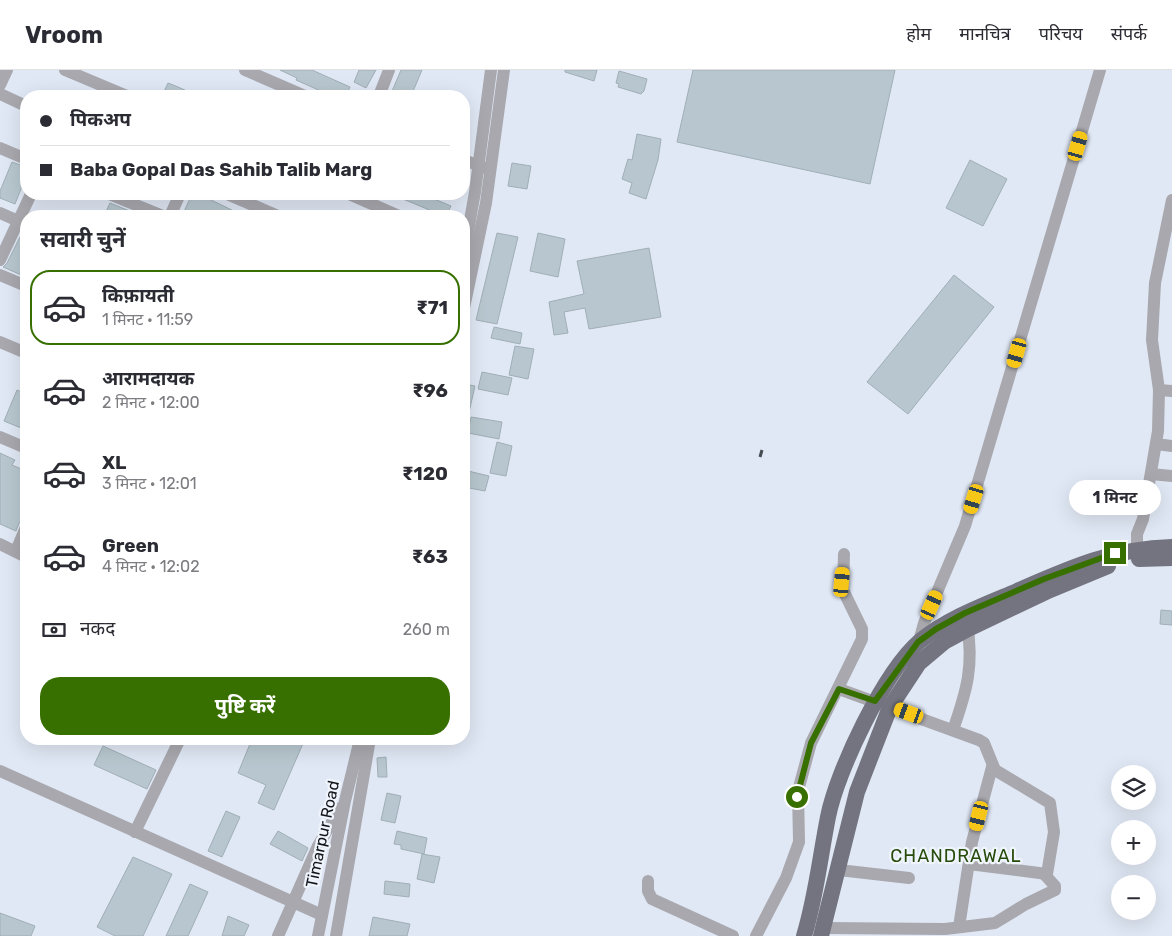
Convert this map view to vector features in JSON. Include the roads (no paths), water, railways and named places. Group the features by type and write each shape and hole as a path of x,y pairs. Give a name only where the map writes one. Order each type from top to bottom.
{"main road":[{"path":"804,936 817,886 833,799 882,704 918,642 967,621 1078,565 1172,546"},
{"path":"1136,554 1172,558"},
{"path":"823,932 857,792 882,704 919,662 967,621"}],"street":[{"path":"0,85 7,70"},
{"path":"65,70 112,90"},
{"path":"245,70 291,90"},
{"path":"381,90 389,70"},
{"path":"470,228 491,70"},
{"path":"470,238 491,171 504,70"},
{"path":"919,662 918,642 924,622 965,526 1100,70"},
{"path":"0,94 20,103"},
{"path":"0,148 20,156"},
{"path":"470,162 491,171"},
{"path":"124,200 148,210"},
{"path":"241,200 264,210"},
{"path":"363,200 385,210"},
{"path":"1136,554 1156,444 1159,390 1152,340 1154,296 1172,200"},
{"path":"0,213 20,222"},
{"path":"0,260 20,228"},
{"path":"0,275 20,283"},
{"path":"0,342 20,350"},
{"path":"1159,390 1172,391"},
{"path":"0,437 20,445"},
{"path":"1156,444 1172,446"},
{"path":"1151,474 1172,476"},
{"path":"0,544 20,554"},
{"path":"756,936 786,878 799,842 798,791 811,743 839,689 863,634 843,590 844,554"},
{"path":"953,730 964,699 970,668 971,652 967,621"},
{"path":"839,689 984,743 992,767 999,774 1050,803 1054,832 1050,871 1045,875"},
{"path":"135,832 177,745"},
{"name":"Timarpur Road","path":"318,936 345,801 359,745"},
{"name":"Timarpur Road","path":"336,936 369,745"},
{"path":"959,927 969,864 992,767"},
{"path":"0,771 322,915"},
{"path":"278,936 318,846 345,801 358,804"},
{"path":"823,932 916,933 995,924 1026,904 1055,890 1055,886 1045,875 969,864"},
{"path":"838,870 909,878"},
{"path":"648,882 648,891 652,898 733,936"}],"railway":[{"path":"760,457 762,450"}],"district":[{"name":"CHANDRAWAL","path":"956,856"}]}
